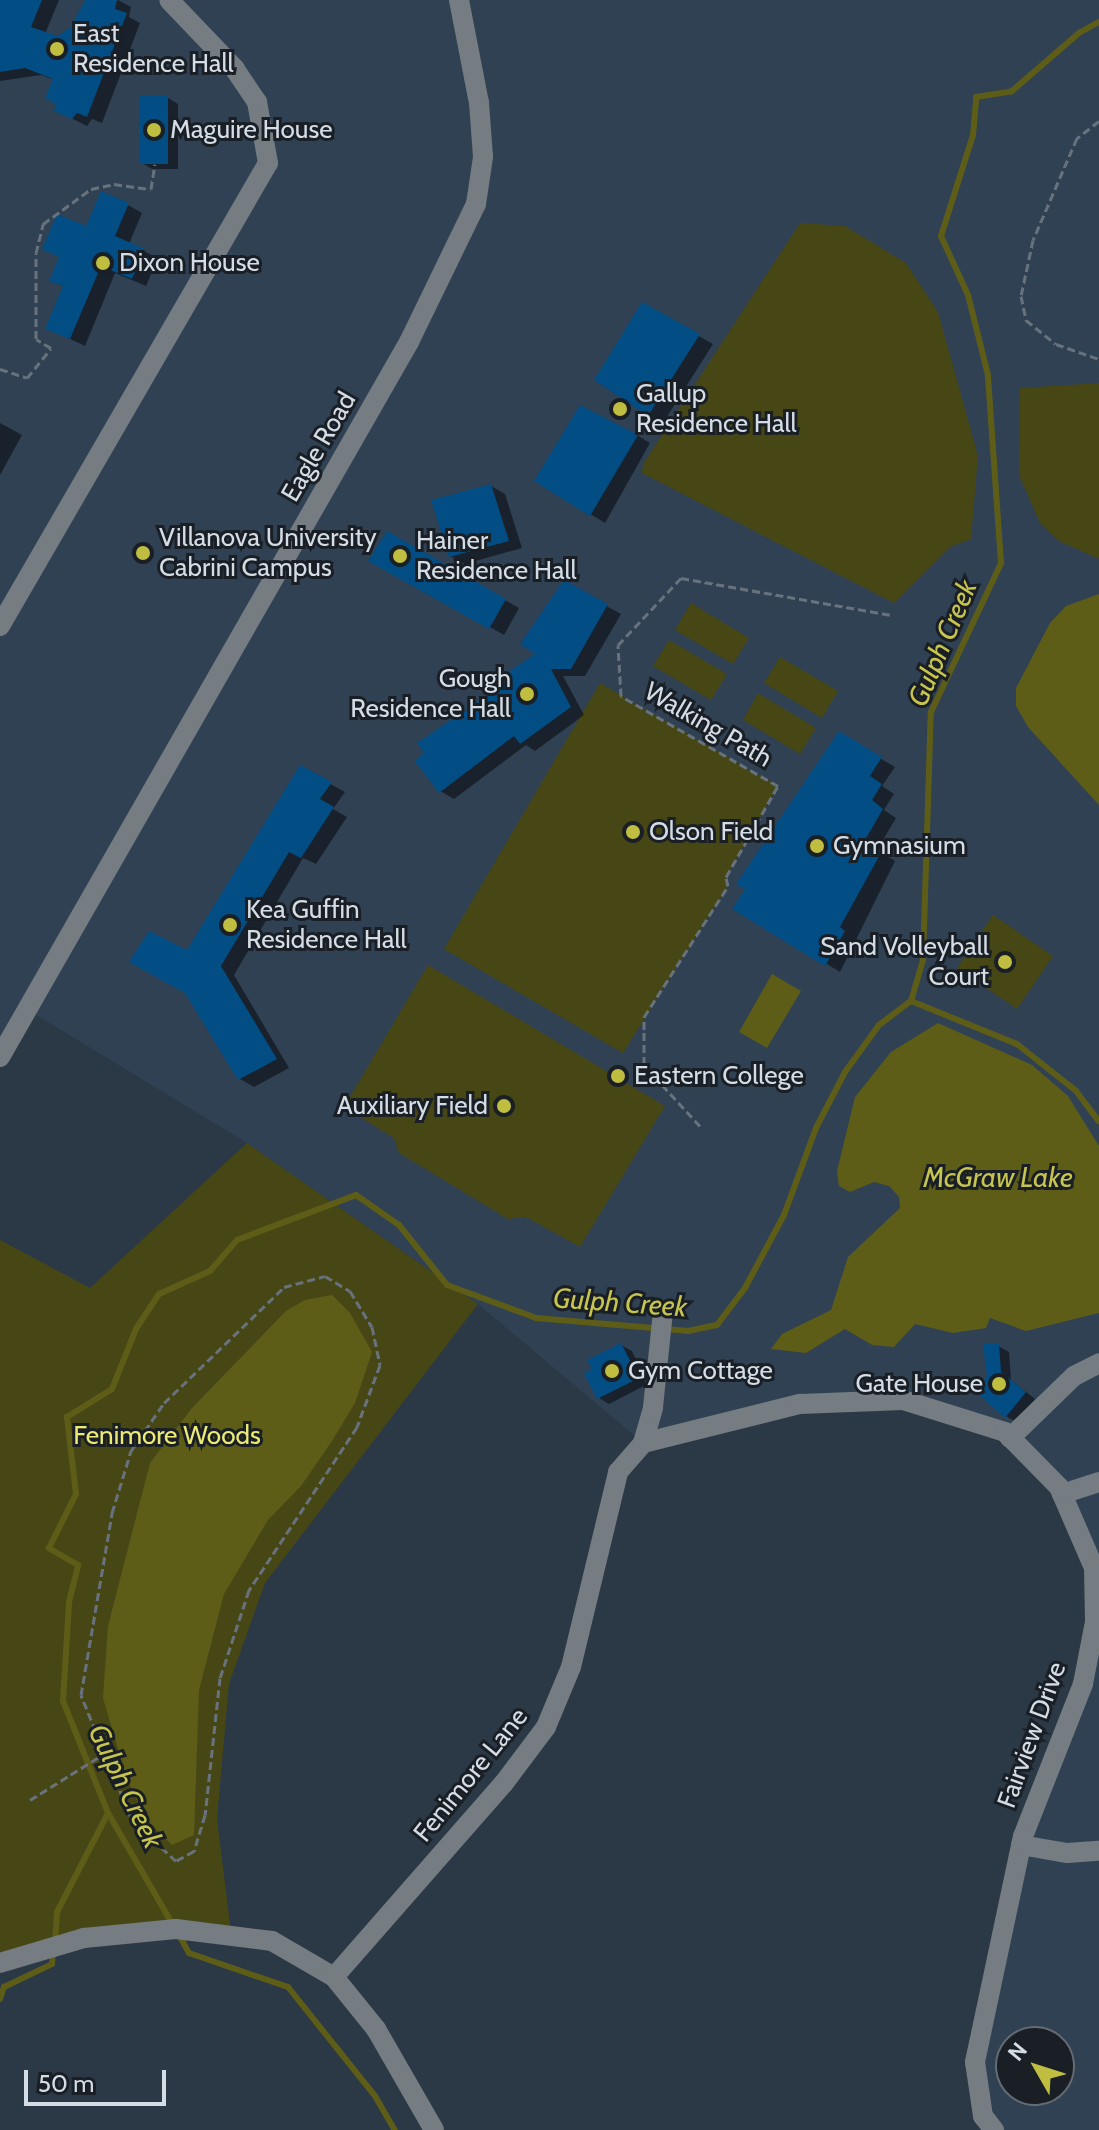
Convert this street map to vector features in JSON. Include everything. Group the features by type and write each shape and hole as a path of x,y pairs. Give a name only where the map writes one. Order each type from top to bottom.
{"street":[{"path":"0,626 268,163 257,102 235,69 169,0"},
{"name":"Eagle Road","path":"0,1057 409,342 476,204 483,157 480,117 459,0"},
{"path":"643,1443 653,1407 663,1312"},
{"path":"1010,1438 1074,1376 1099,1363"},
{"name":"Fairview Drive","path":"643,1443 800,1404 903,1400 966,1417 1010,1438 1062,1494 1094,1568 1095,1622 1083,1684 1021,1845 975,2062 985,2125"},
{"name":"Fenimore Lane","path":"334,1977 504,1783 546,1727 571,1667 618,1472 643,1443"},
{"path":"1062,1494 1099,1482"},
{"path":"1021,1845 1067,1853 1099,1851"},
{"path":"0,1963 84,1938 176,1929 272,1941 334,1977 376,2029 434,2130"}],"path":[{"path":"1099,121 1077,138 1033,240 1021,296 1026,320 1056,344 1099,359"},
{"path":"0,369 27,378 51,348 36,339 36,253 43,224 91,189 114,184 151,189 155,164"},
{"name":"Walking Path","path":"700,1126 644,1065 644,1017 728,886 726,877 778,786 621,696 618,645 681,578 890,615"},
{"path":"325,1276 350,1291 372,1327 380,1365 357,1427 317,1493 270,1550 249,1590 220,1678 205,1815 194,1851 176,1861 160,1850 132,1820 102,1755 81,1695 100,1564 131,1451 164,1403 284,1287 325,1276"},
{"path":"30,1800 102,1755"}],"shaded area":[{"name":"Eastern College","path":"0,0 1099,0 1099,2130 1003,2130 994,2115 979,2052 1023,1836 1083,1684 1094,1568 1059,1487 1005,1432 903,1400 800,1404 643,1443 478,1304 247,1143 28,1010 0,1058"}],"green space":[{"path":"800,223 845,226 906,263 938,312 978,456 971,539 950,547 894,603 642,473 643,464"},
{"path":"1099,383 1099,559 1059,541 1040,523 1019,475 1020,388"},
{"path":"691,603 749,638 733,664 675,630"},
{"path":"669,640 727,674 711,700 653,666"},
{"path":"780,657 838,691 822,718 764,683"},
{"name":"Olson Field","path":"600,683 778,786 726,877 728,886 623,1053 444,949"},
{"path":"758,693 816,728 800,754 743,720"},
{"name":"Sand Volleyball Court","path":"993,915 1053,956 1017,1009 957,968"},
{"name":"Auxiliary Field","path":"428,965 665,1106 580,1247 526,1217 508,1219 399,1153 394,1138 344,1107"},
{"name":"Fenimore Woods","path":"247,1143 478,1304 265,1583 229,1684 217,1819 231,1932 176,1929 0,1963 0,1240 90,1288"}],"water":[{"path":"1099,594 1099,805 1028,727 1016,706 1016,688 1050,623 1066,606"},
{"path":"772,974 801,991 767,1048 739,1032"},
{"name":"McGraw Lake","path":"938,1023 1032,1065 1068,1096 1099,1146 1099,1313 1026,1331 990,1318 986,1328 953,1333 915,1324 894,1347 872,1345 845,1329 806,1353 771,1349 782,1334 831,1310 848,1257 900,1208 899,1197 889,1186 874,1182 850,1192 839,1186 837,1171 855,1097 891,1052"},
{"path":"332,1295 350,1313 372,1352 355,1403 332,1441 301,1486 268,1520 224,1594 199,1690 194,1835 172,1845 146,1819 127,1779 103,1698 108,1626 150,1463 192,1408 286,1311 305,1300"}],"building":[{"name":"East Residence Hall","path":"0,0 42,0 31,27 58,36 71,27 85,0 117,0 115,9 127,13 87,117 77,113 72,119 54,111 56,104 45,98 53,79 25,68 0,72"},
{"name":"Maguire House","path":"140,96 168,96 168,164 140,164"},
{"name":"Dixon House","path":"101,191 129,203 115,236 145,249 132,279 101,266 70,339 45,329 63,286 49,281 59,257 42,249 57,214 86,226"},
{"path":"642,302 700,334 648,416 594,380"},
{"path":"580,405 638,435 590,516 534,481"},
{"path":"491,484 509,541 449,557 431,500"},
{"path":"387,531 506,599 489,629 368,561"},
{"name":"Gough Residence Hall","path":"564,580 608,604 571,669 551,669 571,707 520,744 514,736 439,793 415,761 424,753 417,743 507,682 505,674 535,654 520,644"},
{"name":"Gymnasium","path":"839,731 882,757 870,776 882,784 872,800 883,809 865,840 882,851 840,927 845,931 825,966 732,909 745,889 736,884"},
{"name":"Kea Guffin Residence Hall","path":"300,765 332,782 320,799 334,807 301,858 289,852 221,966 277,1059 238,1080 185,993 129,962 149,931 187,950"},
{"name":"Gym Cottage","path":"621,1343 639,1378 597,1399 584,1373 592,1369 587,1360"},
{"name":"Gate House","path":"983,1344 999,1344 1001,1372 1026,1392 1005,1418 976,1392 987,1376"}],"waterway":[{"name":"Gulph Creek","path":"173,1925 108,1813 63,1701 69,1602 78,1565 49,1548 76,1494 67,1417 112,1389 136,1329 159,1294 210,1271 237,1240 356,1195 399,1225 447,1285 536,1318 688,1331 717,1325 745,1288 784,1215 816,1128 845,1072 879,1025 911,1001 923,960 931,712 1001,563 988,375 968,295 941,236 973,135 976,97 1012,91 1079,33 1099,22"},
{"path":"911,1001 1017,1044 1076,1091 1099,1121"},
{"path":"55,1942 57,1912 108,1813"},
{"name":"Gulph Creek","path":"179,1935 189,1953 288,1987 375,2096 395,2130"},
{"path":"0,1999 4,1987 52,1964 53,1953"}],"place":[{"name":"East Residence Hall","path":"57,49"},
{"name":"Maguire House","path":"154,130"},
{"name":"Dixon House","path":"103,263"},
{"name":"Gallup Residence Hall","path":"620,409"},
{"name":"Villanova University Cabrini Campus","path":"143,553"},
{"name":"Hainer Residence Hall","path":"400,556"},
{"name":"Gough Residence Hall","path":"527,694"},
{"name":"Olson Field","path":"633,832"},
{"name":"Gymnasium","path":"817,846"},
{"name":"Kea Guffin Residence Hall","path":"230,925"},
{"name":"Sand Volleyball Court","path":"1005,962"},
{"name":"Eastern College","path":"618,1076"},
{"name":"Auxiliary Field","path":"504,1106"},
{"name":"Gym Cottage","path":"612,1371"},
{"name":"Gate House","path":"999,1384"}]}
